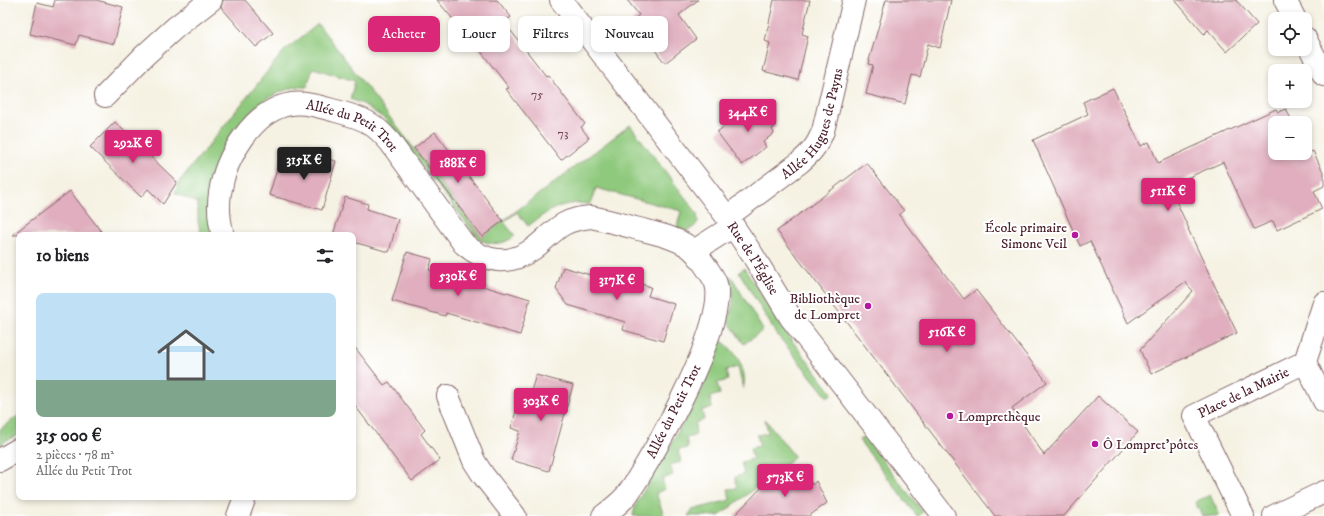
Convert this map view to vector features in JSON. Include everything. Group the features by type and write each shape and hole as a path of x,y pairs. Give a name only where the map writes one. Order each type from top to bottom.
{"street":[{"path":"104,96 145,55 176,27 211,0"},
{"name":"Rue de l'Église","path":"561,0 730,221 791,318 944,516"},
{"name":"Allée Hugues de Payns","path":"730,221 810,154 817,145 823,131 854,0"},
{"path":"1285,0 1291,12"},
{"path":"1312,52 1324,75"},
{"name":"Allée du Petit Trot","path":"223,232 219,204 220,192 222,179 235,151 251,128 272,111 291,104 303,104 314,105 356,117 379,129 464,244 481,256 492,260 511,260 523,256 562,225 572,220 591,217 664,236 686,245 694,251 715,280 718,290 718,302 715,315 702,354 685,393 638,478 613,513"},
{"path":"694,251 730,221"},
{"name":"Place de la Mairie","path":"1324,303 1306,362 1324,401"},
{"name":"Place de la Mairie","path":"1243,516 1194,416 1306,362"},
{"path":"448,396 474,461 515,516"},
{"path":"0,460 16,451"},
{"path":"1274,516 1324,492"},
{"path":"238,516 243,500"}],"green space":[{"path":"318,24 482,237 630,125 697,213 698,222 694,227 686,231 677,227 681,211 596,188 590,204 580,203 564,205 543,215 528,226 517,212 504,222 515,236 502,243 488,243 479,239 385,119 363,104 350,99 355,81 313,68 307,87 295,87 266,99 252,111 229,140 218,157 213,177 212,232 200,232 198,222 198,203 175,193 179,182 283,52"},
{"path":"744,268 783,329 832,393 828,398 776,333 739,272"},
{"path":"731,276 763,330 744,344 728,321 733,300 731,284 728,279"},
{"path":"720,340 731,349 739,361 744,375 743,389 738,367 726,370 728,380 717,383 720,394 710,397 712,408 702,410 704,420 695,423 696,435 686,438 688,448 678,450 681,462 670,465 673,475 662,479 665,489 656,493 664,516 633,516 635,506 702,390"},
{"path":"16,417 16,436 5,441 0,446 0,429"},
{"path":"765,419 795,457 719,516 688,516 692,510 730,500 728,489 737,488 735,477 744,474 741,462 753,459 750,448 760,446 757,435 768,433"},
{"path":"864,437 923,512 919,516 917,516 859,440"},
{"path":"1210,495 1220,516 1202,516 1195,502"}],"building":[{"path":"55,0 96,0 123,7 114,44 79,35 76,45 30,34 37,3 53,7"},
{"path":"223,0 245,0 273,33 256,47 221,7"},
{"path":"437,0 497,0 511,17 510,18 510,16 450,16"},
{"path":"627,0 698,0 679,15 696,39 665,63 656,52 668,52 668,16 638,16 639,15"},
{"path":"774,0 810,0 802,34 808,36 798,80 763,71 770,43 765,41"},
{"path":"886,0 951,0 940,48 928,44 920,77 912,75 905,104 866,94 873,65 868,64"},
{"path":"1175,0 1236,0 1257,24 1227,52 1208,30 1204,34"},
{"path":"510,30 518,40 518,52 527,52 546,76 548,75 585,124 581,127 589,138 561,160 506,89 509,88 481,52 510,52"},
{"path":"1113,88 1141,146 1149,142 1158,163 1276,109 1278,112 1286,109 1290,116 1268,116 1268,160 1312,160 1313,151 1324,174 1324,186 1314,191 1322,209 1277,230 1273,221 1254,229 1223,162 1169,186 1237,333 1151,374 1140,350 1193,291 1185,282 1128,323 1090,241 1080,246 1033,140 1088,114 1083,102"},
{"path":"756,102 776,126 772,129 774,133 763,142 766,147 742,165 717,132"},
{"path":"115,122 177,182 163,204 148,189 141,197 90,147"},
{"path":"435,132 503,221 482,237 414,148"},
{"path":"307,153 336,161 322,210 269,195 281,157 305,163"},
{"path":"867,163 904,211 899,215 964,299 976,290 1047,382 1012,408 1044,455 1098,396 1138,432 1064,516 995,516 777,231"},
{"path":"70,191 102,232 16,232 16,235 12,235"},
{"path":"345,197 368,204 367,209 398,219 389,252 356,243 356,232 334,232"},
{"path":"407,252 432,259 429,270 530,299 520,335 446,313 445,316 392,301"},
{"path":"563,267 594,276 597,270 651,287 648,296 674,304 663,341 623,330 625,322 568,305 556,289"},
{"path":"356,349 384,385 389,382 425,430 421,434 440,460 412,481 356,407"},
{"path":"536,375 573,385 549,471 511,460 520,431 511,428 516,411 520,398 528,400"},
{"path":"793,466 805,485 810,481 812,485 816,481 827,503 809,516 734,516 767,482 768,485"}],"place":[{"name":"École primaire Simone Veil","path":"1075,235"},
{"name":"Bibliothèque de Lompret","path":"868,306"},
{"name":"Lomprethèque","path":"950,416"},
{"name":"Ô Lompret’pôtes","path":"1095,444"}]}
